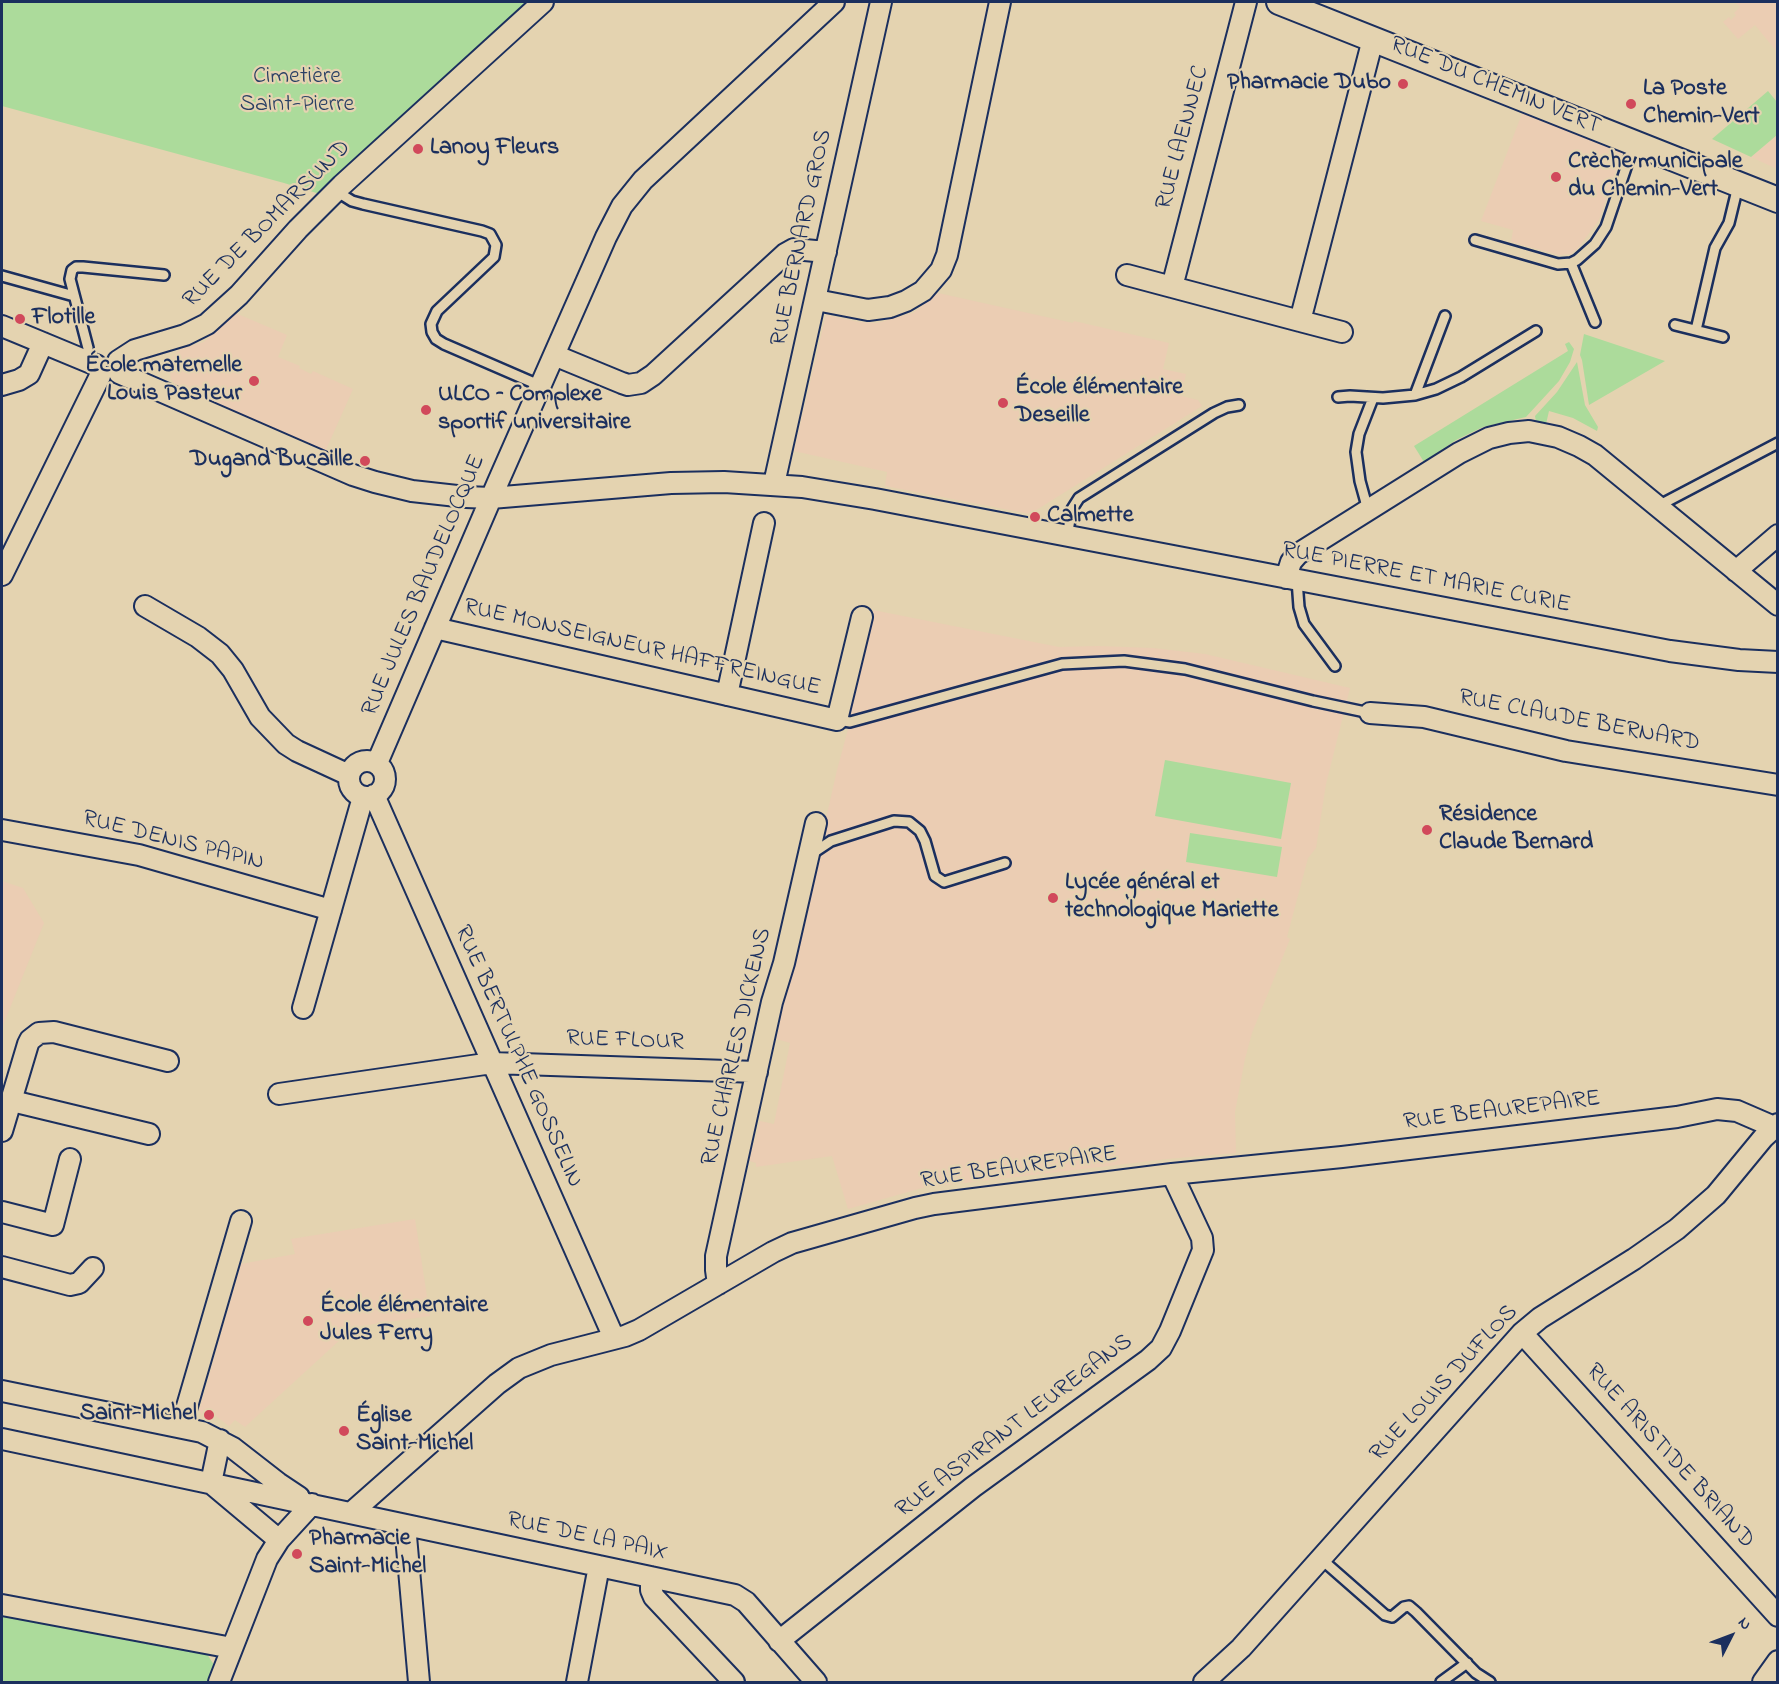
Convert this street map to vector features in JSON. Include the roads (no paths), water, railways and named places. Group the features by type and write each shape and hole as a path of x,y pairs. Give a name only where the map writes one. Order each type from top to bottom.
{"street":[{"name":"RUE DE BOMARSUND","path":"104,367 130,352 191,333 207,324 238,295 336,191 543,2"},
{"name":"RUE JULES BAUDELOCQUE","path":"376,763 611,225 622,206 635,188 834,2"},
{"name":"RUE BERNARD GROS","path":"774,484 881,2"},
{"path":"816,300 868,310 890,307 915,297 941,270 947,255 1000,2"},
{"name":"RUE LAENNEC","path":"1172,287 1246,2"},
{"name":"RUE DU CHEMIN VERT","path":"1279,2 1778,200"},
{"path":"1300,321 1373,39"},
{"path":"554,355 622,383 641,383 653,375 785,254 794,249 826,252"},
{"path":"1127,275 1342,332"},
{"name":"RUE PIERRE ET MARIE CURIE","path":"2,326 104,367 352,475 412,491 491,498 671,483 724,482 774,484 823,490 1682,653 1778,662"},
{"path":"2,385 20,380 29,374 43,343"},
{"path":"2,575 104,367"},
{"path":"1291,579 1290,562 1298,554 1468,447 1500,435 1529,431 1558,436 1597,457 1778,605"},
{"path":"727,695 764,523"},
{"path":"1736,571 1778,535"},
{"path":"145,606 198,637 220,654 233,670 260,717 286,744 349,775"},
{"path":"837,720 862,617"},
{"name":"RUE MONSEIGNEUR HAFFREINGUE","path":"435,628 837,720"},
{"name":"RUE CLAUDE BERNARD","path":"1370,713 1424,717 1566,751 1778,785"},
{"path":"303,1008 331,910 369,796 381,790 385,780 384,771 369,760 358,762 349,775 352,789 369,796"},
{"name":"RUE BERTULPHE GOSSELIN","path":"369,796 492,1063 614,1338"},
{"name":"RUE CHARLES DICKENS","path":"718,1284 716,1256 772,1002 784,963 816,822"},
{"name":"RUE DENIS PAPIN","path":"2,830 145,856 331,910"},
{"path":"2,1131 28,1044 39,1032 54,1032 168,1061"},
{"name":"RUE FLOUR","path":"284,1074 277,1099 492,1063 757,1072"},
{"path":"12,1101 149,1134"},
{"name":"RUE BEAUREPAIRE","path":"351,1513 511,1373 538,1359 639,1330 792,1243 924,1205 1172,1174 1342,1157 1677,1117 1717,1109 1727,1109 1776,1125"},
{"name":"RUE LOUIS DUFLOS","path":"1204,1683 1241,1648 1522,1333 1540,1318 1634,1259 1685,1223 1716,1195 1776,1125"},
{"path":"2,1212 53,1225 70,1159"},
{"name":"RUE ASPIRANT LEUREGANS","path":"779,1641 967,1492 1148,1360 1161,1348 1203,1250 1202,1238 1172,1174"},
{"path":"181,1427 241,1221"},
{"path":"2,1267 70,1285 79,1282 93,1268"},
{"name":"RUE ARISTIDE BRIAND","path":"1522,1333 1778,1616"},
{"path":"2,1391 202,1432 233,1448 287,1490 312,1504 279,1539 267,1559 219,1683"},
{"name":"RUE DE LA PAIX","path":"2,1440 721,1591 741,1598 816,1683"},
{"path":"220,1440 211,1483 279,1539"},
{"path":"405,1525 420,1683"},
{"path":"577,1683 599,1566"},
{"path":"651,1577 651,1590 654,1597 734,1683"},
{"path":"2,1605 232,1648"},
{"path":"1763,1683 1778,1661"}],"lane":[{"path":"1475,240 1558,264 1571,263 1589,250 1606,227 1634,142"},
{"path":"1696,330 1715,248 1729,223 1738,184"},
{"path":"336,191 352,201 490,234 496,245 494,257 437,311 431,324 432,332 436,339 444,344 541,386"},
{"path":"1571,263 1595,322"},
{"path":"104,367 88,348 69,276 72,270 79,267 164,275"},
{"path":"2,276 74,296"},
{"path":"1415,395 1445,316"},
{"path":"1675,325 1723,337"},
{"path":"1338,397 1373,398 1427,392 1449,383 1536,331"},
{"path":"1368,510 1358,472 1356,452 1359,434 1373,398"},
{"path":"1067,536 1072,509 1080,498 1214,412 1239,405"},
{"path":"1657,507 1778,443"},
{"path":"1291,579 1304,624 1335,666"},
{"path":"837,720 850,722 1062,664 1124,661 1185,669 1370,713"},
{"path":"808,857 831,841 894,821 909,822 920,831 936,876 944,882 1005,863"},
{"path":"1320,1558 1385,1615 1392,1617 1404,1607 1409,1606 1476,1673 1490,1683"},
{"path":"1441,1683 1467,1664"}],"place":[{"name":"Pharmacie Dubo","path":"1403,84"},
{"name":"La Poste Chemin-Vert","path":"1631,104"},
{"name":"Lanoy Fleurs","path":"418,149"},
{"name":"Crèche municipale du Chemin-Vert","path":"1556,177"},
{"name":"Flotille","path":"20,319"},
{"name":"École maternelle Louis Pasteur","path":"254,381"},
{"name":"École élémentaire Deseille","path":"1003,403"},
{"name":"ULCO – Complexe sportif universitaire","path":"426,410"},
{"name":"Dugand Bucaille","path":"365,461"},
{"name":"Calmette","path":"1035,517"},
{"name":"Résidence Claude Bernard","path":"1427,830"},
{"name":"Lycée général et technologique Mariette","path":"1053,898"},
{"name":"École élémentaire Jules Ferry","path":"308,1321"},
{"name":"Saint-Michel","path":"209,1415"},
{"name":"Église Saint-Michel","path":"344,1431"},
{"name":"Pharmacie Saint-Michel","path":"297,1554"}],"park label":[{"name":"Cimetière Saint-Pierre","path":"297,92"}]}
